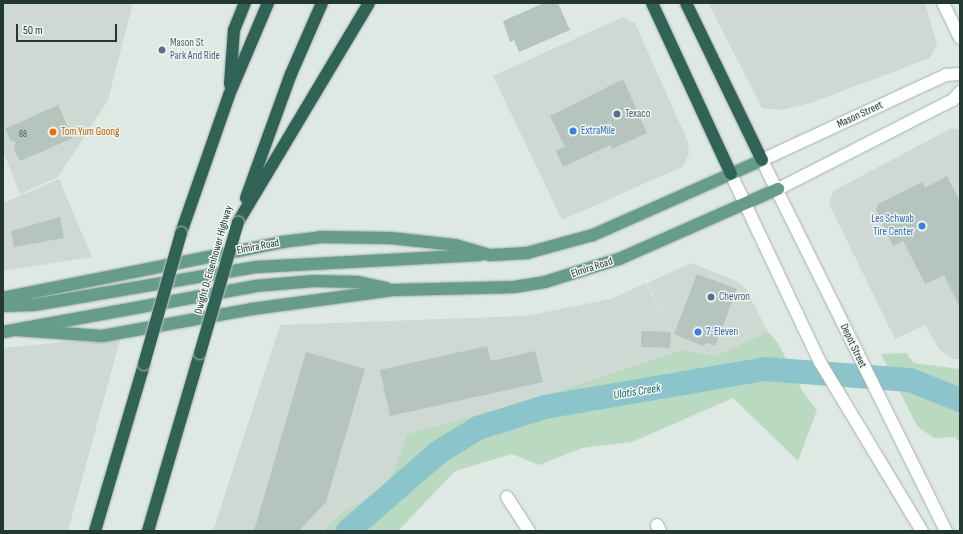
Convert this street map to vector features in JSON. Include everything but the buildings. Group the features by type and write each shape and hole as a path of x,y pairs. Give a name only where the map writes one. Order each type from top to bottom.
{"highway":[{"path":"229,95 234,30 245,3"},
{"path":"95,531 181,233 229,95 268,3"},
{"name":"Dwight D. Eisenhower Highway","path":"148,531 238,222 291,74 322,3"},
{"path":"238,222 368,3"},
{"path":"652,3 731,174"},
{"path":"686,3 762,160"}],"main road":[{"path":"943,3 960,38"},
{"name":"Mason Street","path":"762,160 946,75 960,74"},
{"path":"778,189 954,100 960,92"},
{"name":"Elmira Road","path":"3,306 34,305 256,267 491,255 565,245 762,160"},
{"name":"Depot Street","path":"762,160 778,189 856,352 946,531"},
{"path":"731,174 820,362 844,405 902,492 922,531"},
{"name":"Elmira Road","path":"17,330 102,336 252,309 393,290 514,287 584,273 778,189"},
{"name":"Elmira Road","path":"3,298 320,237 390,238 455,245 491,255"},
{"name":"Elmira Road","path":"3,332 255,286 358,282 393,290"},
{"path":"507,497 529,531"}],"shaded area":[{"path":"3,3 133,3 108,100 58,177 20,194 3,151"},
{"path":"708,3 925,3 937,44 930,58 813,102 783,110 762,108"},
{"path":"623,17 635,23 688,142 689,154 682,167 562,220 493,76"},
{"path":"952,128 960,130 960,359 953,359 939,349 925,325 895,339 829,204 833,191"},
{"path":"59,179 92,257 3,271 3,203"},
{"path":"691,263 737,281 746,289 768,332 715,356 681,352 647,283"},
{"path":"646,283 680,350 544,396 407,434 393,473 382,490 341,513 323,531 213,531 280,325 526,316 611,299"},
{"path":"121,336 68,531 3,531 3,348"}],"green space":[{"path":"768,332 778,343 803,392 817,410 798,461 733,398 632,442 582,448 539,465 512,454 455,471 398,531 323,531 341,513 382,490 393,473 407,434 544,396 680,350 715,356"},
{"path":"906,353 914,363 960,369 960,442 955,437 934,438 917,426 881,354"}],"waterway":[{"name":"Ulatis Creek","path":"348,531 439,452 478,428 545,407 764,369 910,380 960,400"}],"place":[{"name":"Mason St Park And Ride","path":"162,50"},
{"name":"Texaco","path":"617,114"},
{"name":"ExtraMile","path":"573,131"},
{"name":"Tom Yum Goong","path":"53,132"},
{"name":"Les Schwab Tire Center","path":"922,226"},
{"name":"Chevron","path":"711,297"},
{"name":"7-Eleven","path":"698,332"}]}
